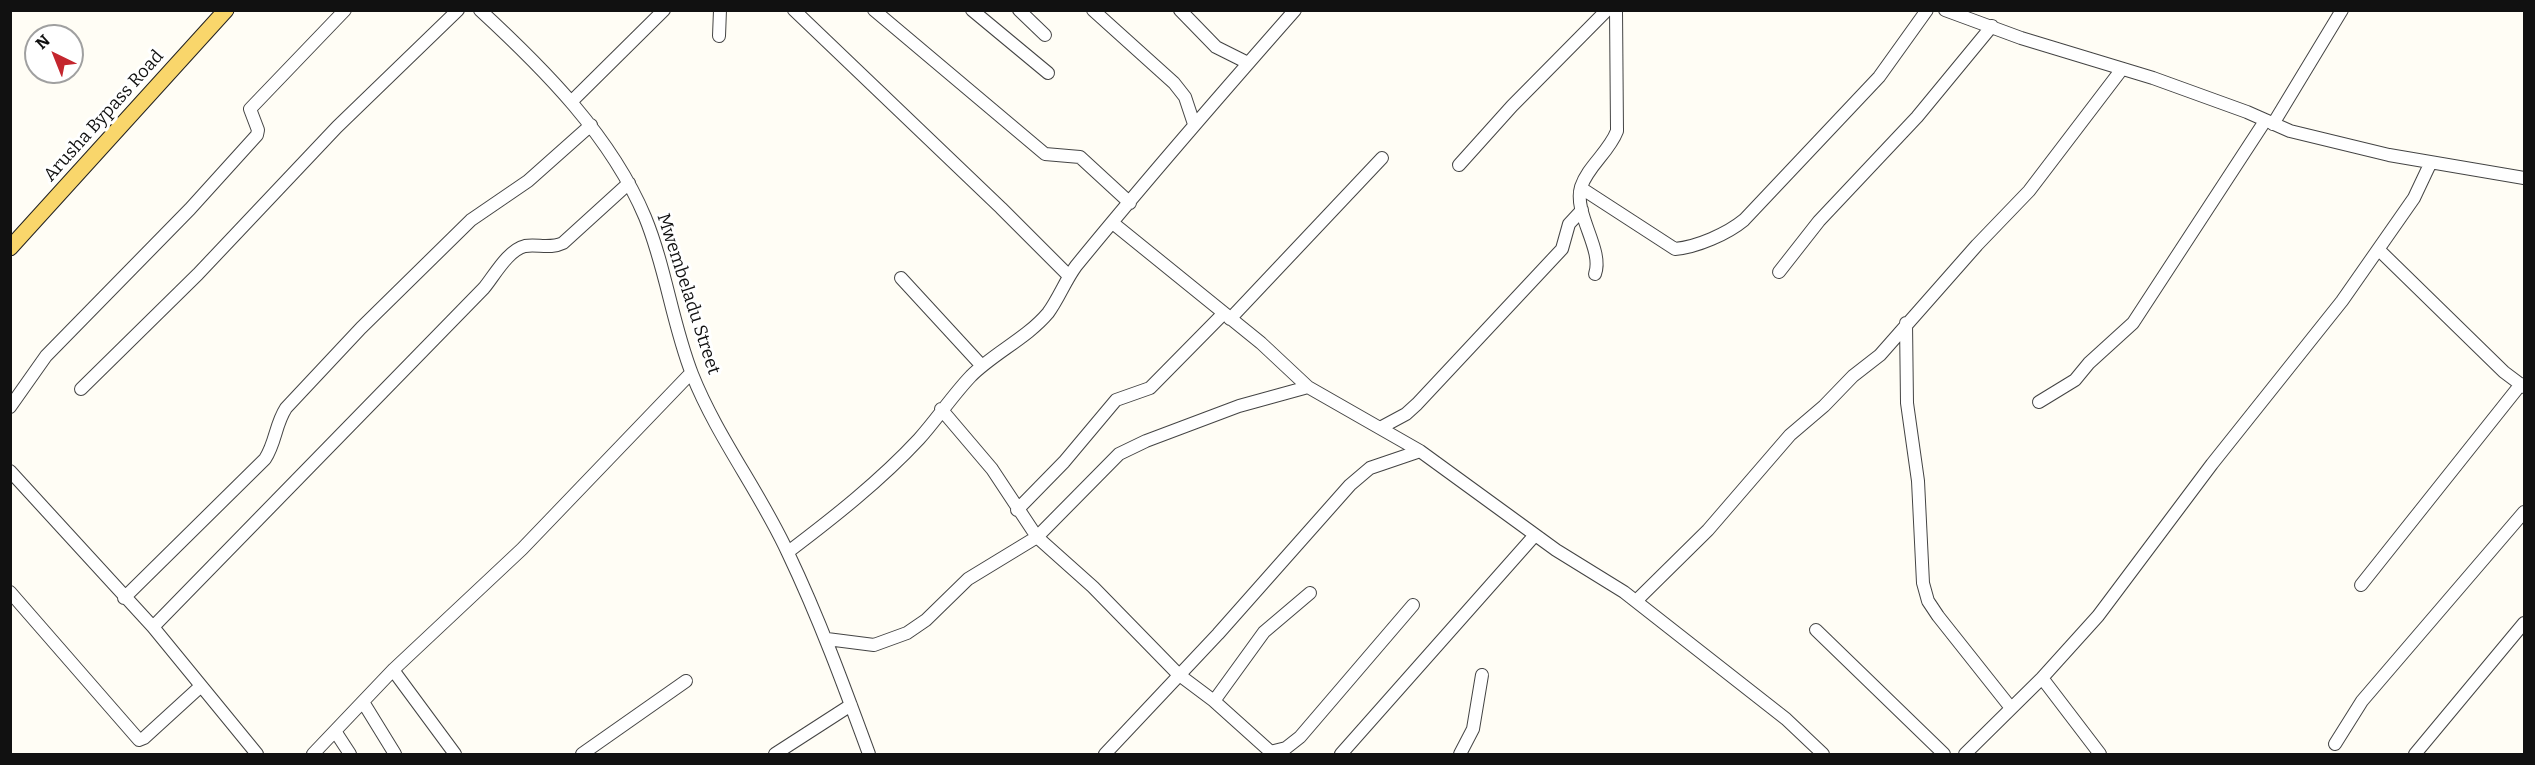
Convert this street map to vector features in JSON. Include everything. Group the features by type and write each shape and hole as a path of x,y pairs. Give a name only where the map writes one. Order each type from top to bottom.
{"main road":[{"name":"Arusha Bypass Road","path":"10,248 226,10"}],"street":[{"path":"10,407 46,356 190,209 257,135 258,130 250,109 345,10"},
{"path":"81,389 198,274 336,127 458,10"},
{"name":"Mwembeladu Street","path":"480,10 493,15 591,125 629,183 660,258 691,373 721,434 788,552 827,639 869,754"},
{"path":"571,102 664,10"},
{"path":"718,36 720,10"},
{"path":"794,10 1069,276"},
{"path":"874,10 1045,154 1080,158 1089,163 1130,203"},
{"path":"972,10 1048,73"},
{"path":"1019,10 1045,35"},
{"path":"1093,10 1174,83 1185,97 1194,124"},
{"path":"1180,10 1216,47 1248,63"},
{"path":"788,552 834,517 919,439 941,409 982,366 1038,323 1056,302 1069,276 1194,124 1295,10"},
{"path":"1459,165 1533,84 1607,10"},
{"path":"1595,274 1596,264 1582,210 1581,188 1617,131 1616,10"},
{"path":"1581,188 1675,249 1685,248 1731,229 1744,220 1879,77 1927,10"},
{"path":"1945,10 2021,38 2211,98 2307,136 2431,162 2524,178"},
{"path":"2039,402 2074,380 2089,363 2133,323 2342,10"},
{"path":"1779,272 1819,221 1917,117 1992,26"},
{"path":"1636,601 1708,530 1790,435 1824,406 1853,376 1880,355 1906,323 2028,191 2122,69"},
{"path":"124,598 265,459 272,448 280,418 286,408 361,328 471,220 528,181 591,125"},
{"path":"1017,510 1064,462 1116,400 1150,388 1226,316 1382,158"},
{"path":"1967,754 2042,678 2098,616 2212,464 2301,356 2379,250 2419,190 2431,162"},
{"path":"153,627 484,288 514,252 522,247 554,246 563,243 629,183"},
{"path":"1380,428 1406,414 1417,404 1513,303 1562,249 1569,224 1582,210"},
{"path":"1114,224 1261,343 1308,387 1420,451 1535,535 1636,601 1786,719 1822,754"},
{"path":"2361,585 2523,386 2504,372 2379,250"},
{"path":"901,278 982,366"},
{"path":"1906,323 1907,403 1918,482 1923,583 1928,601 1938,616 2010,708"},
{"path":"314,754 393,670 522,549 691,373"},
{"path":"827,639 874,645 908,633 926,620 968,579 1037,537 1119,454 1146,441 1239,406 1308,387"},
{"path":"941,409 992,469 1037,537 1093,587 1179,674 1214,701 1272,753 1286,748 1299,737 1413,605"},
{"path":"1105,754 1218,634 1350,485 1370,468 1420,451"},
{"path":"10,471 153,627 252,753"},
{"path":"2335,744 2362,701 2524,512"},
{"path":"1341,754 1535,535"},
{"path":"10,592 139,740 201,686"},
{"path":"1214,701 1264,632 1310,593"},
{"path":"2415,754 2524,623"},
{"path":"1816,630 1944,754"},
{"path":"393,670 455,754"},
{"path":"1460,754 1473,729 1482,675"},
{"path":"2042,678 2100,754"},
{"path":"582,754 686,681"},
{"path":"363,702 394,754"},
{"path":"775,754 851,705"},
{"path":"335,731 350,754"}]}
